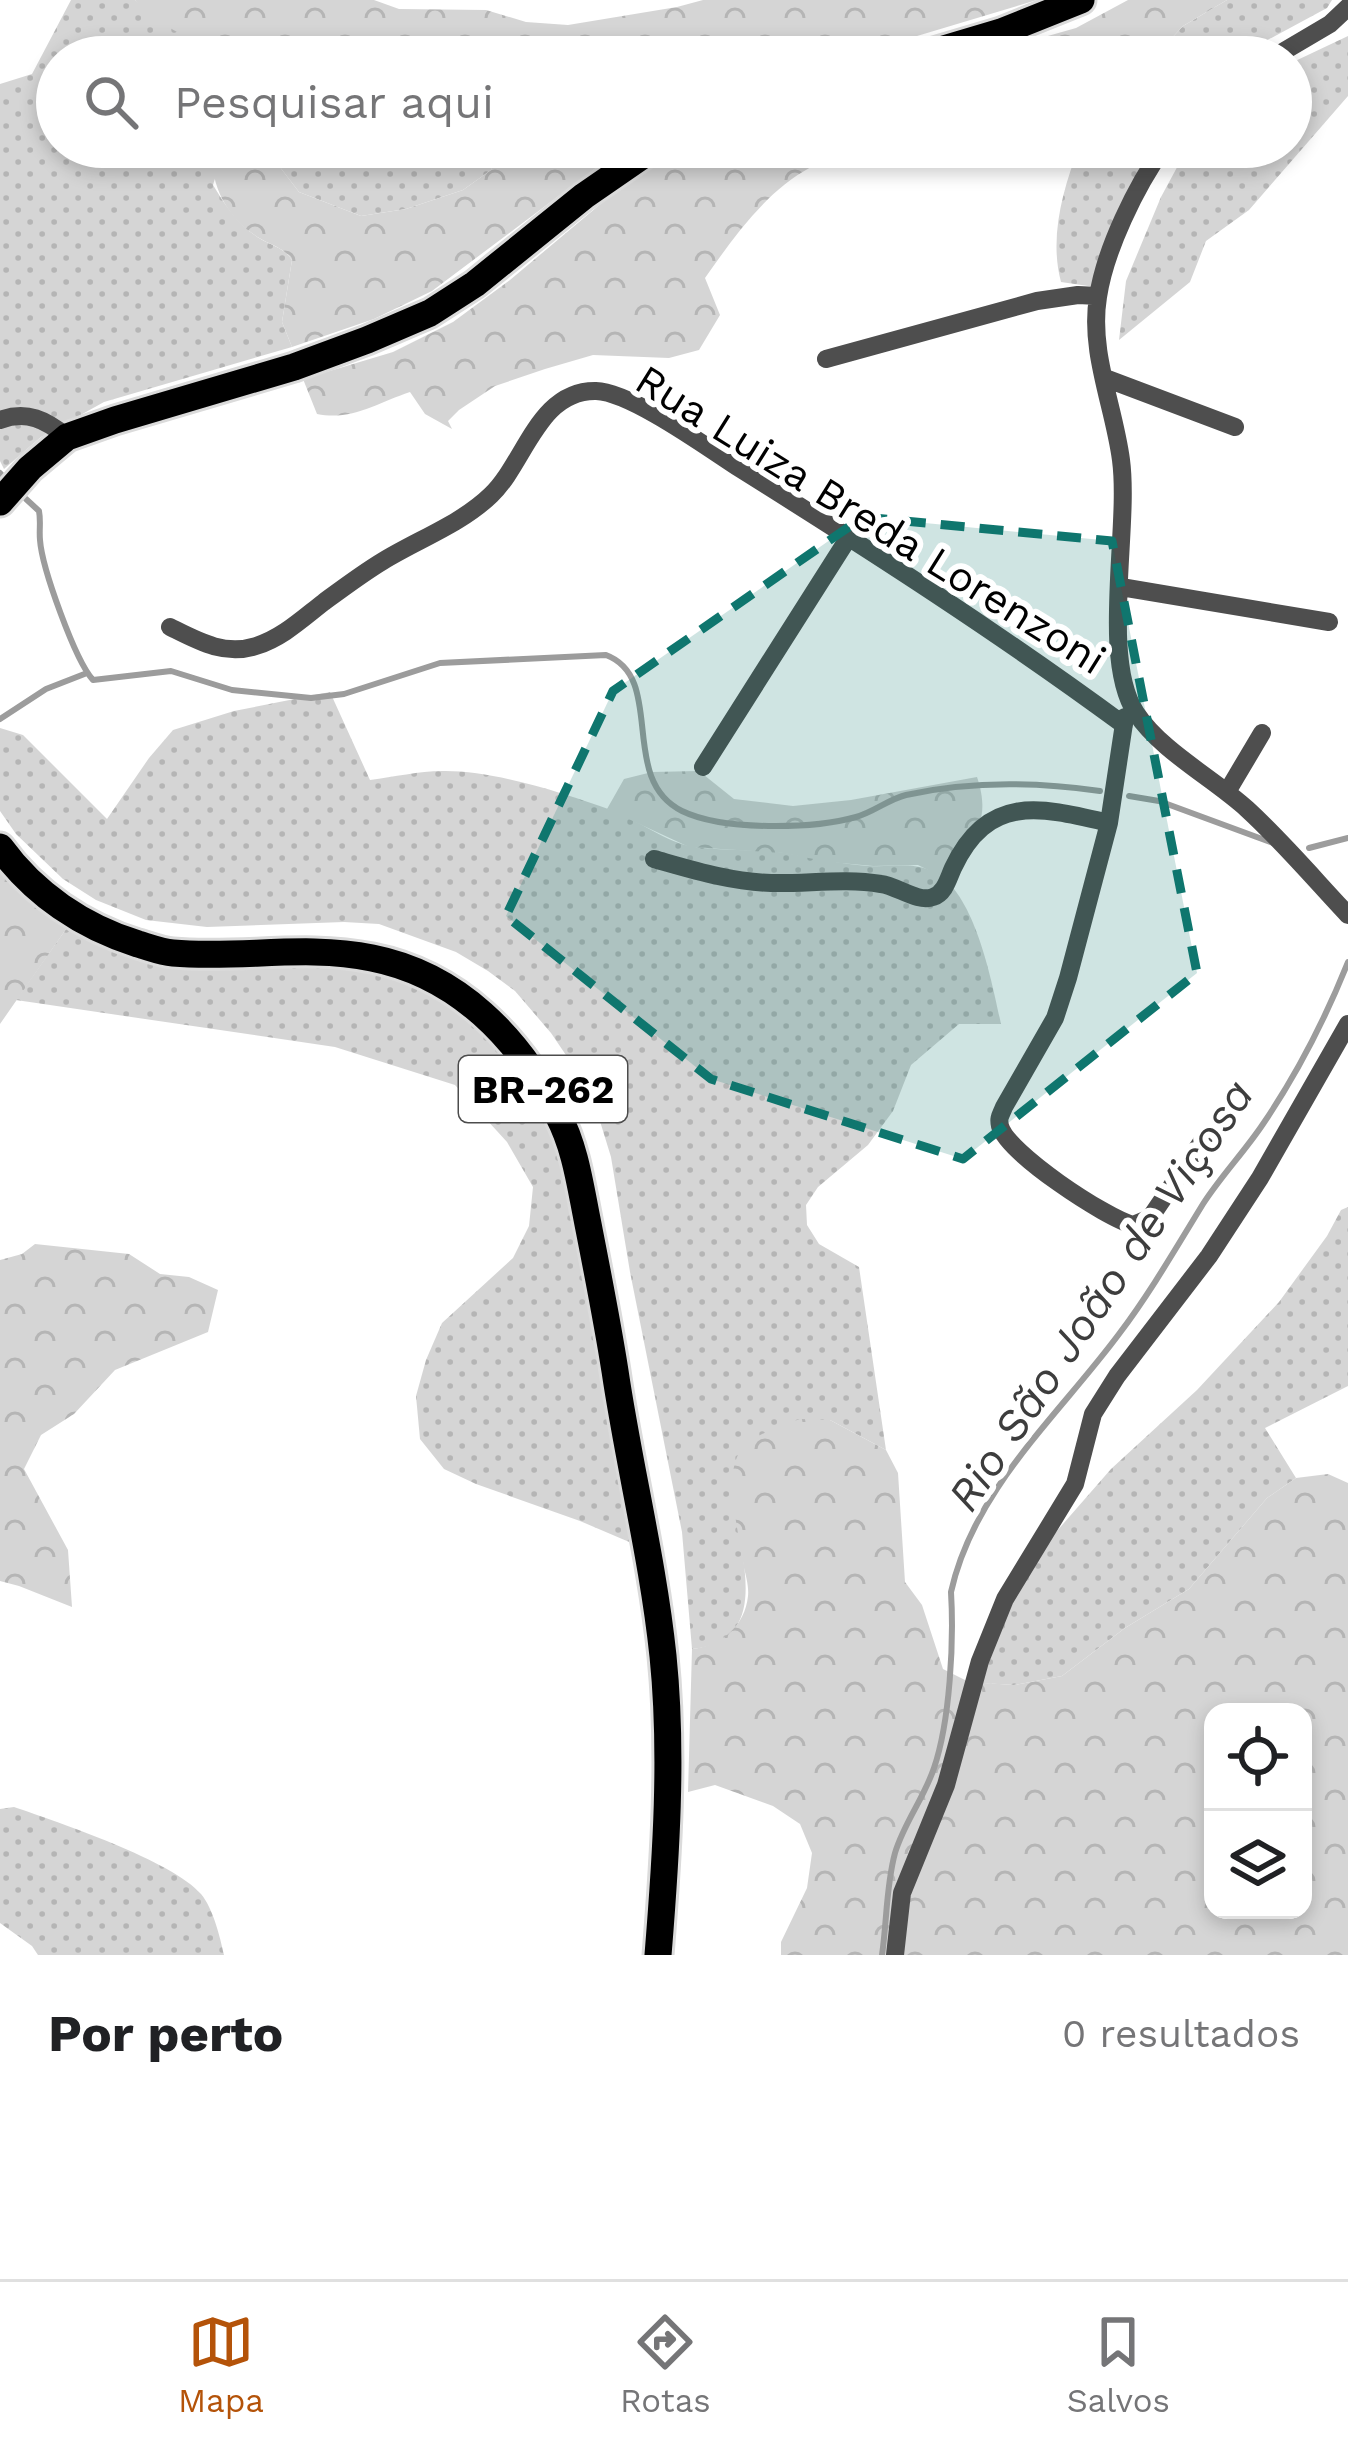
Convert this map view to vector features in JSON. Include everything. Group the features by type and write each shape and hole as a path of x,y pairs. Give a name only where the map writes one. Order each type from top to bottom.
{"highway":[{"path":"988,36 1081,0"},
{"path":"0,502 30,468 68,437 294,367 430,313 475,284 625,168"},
{"name":"BR-262","path":"0,847 43,893 78,919 168,953 315,951 372,958 418,971 454,989 512,1041 560,1118 573,1151 602,1292 663,1657 666,1706 658,1955"}],"street":[{"path":"1310,36 1348,7"},
{"path":"1151,168 1121,227 1098,296 1097,345 1122,462 1120,668 1127,695 1155,734 1248,810 1348,915"},
{"path":"826,359 1019,305 1098,296"},
{"path":"1105,378 1235,427"},
{"name":"Rua Luiza Breda Lorenzoni","path":"170,627 219,649 254,647 278,637 382,562 477,508 508,476 547,414 586,391 604,391 642,409 849,537 1124,725"},
{"path":"0,420 36,417 68,437"},
{"path":"703,766 849,537"},
{"path":"1121,587 1329,622"},
{"path":"1127,695 1109,823 1074,956 1054,1018 999,1118 1017,1151 1133,1226 1150,1218 1207,1134"},
{"path":"1227,792 1262,733"},
{"path":"654,859 724,878 768,883 887,884 924,899 943,891 971,837 1008,812 1056,812 1109,823"},
{"path":"895,1955 902,1893 946,1785 980,1661 1005,1599 1075,1484 1093,1414 1260,1178 1348,1024"}],"highlighted area":[{"path":"863,517 1112,541 1197,973 963,1159 711,1079 506,916 613,691"}],"green space":[{"path":"71,0 135,0 196,36 52,36"},
{"path":"135,0 374,0 399,9 486,10 526,22 568,25 703,0 1037,0 917,36 186,36"},
{"path":"1128,0 1227,0 1174,36 1048,36 1076,28"},
{"path":"1227,0 1332,0 1327,8 1275,36 1174,36"},
{"path":"1348,36 1348,96 1312,137 1312,53"},
{"path":"36,66 36,168 218,168 213,185 227,207 245,227 292,260 282,322 292,347 104,402 41,437 4,469 0,461 0,84 32,74"},
{"path":"213,168 281,168 299,192 361,216 406,209 463,190 492,168 596,168 432,291 374,319 292,347 282,322 292,260 241,224 216,184"},
{"path":"281,168 492,168 463,190 406,209 361,216 299,192"},
{"path":"647,168 809,168 765,202 705,278 720,315 699,350 669,358 593,355 545,369 495,386 448,421 452,429 425,414 410,392 353,413 317,414 303,379 393,352 453,322"},
{"path":"1072,168 1146,168 1095,287 1061,282 1056,248"},
{"path":"1177,168 1285,168 1249,210 1206,241 1190,282 1119,340 1126,281"},
{"path":"330,692 370,780 433,771 483,774 592,803 695,847 922,868 952,887 973,922 1001,1024 959,1024 911,1065 893,1111 868,1145 818,1187 806,1205 807,1225 819,1244 859,1267 886,1450 830,1420 737,1522 745,1601 731,1633 715,1644 692,1649 682,1532 611,1157 591,1092 515,991 456,952 379,924 207,927 146,920 96,900 63,879 16,834 0,811 0,728 23,735 107,819 173,730 234,711"},
{"path":"699,771 734,799 793,806 977,777 981,820 942,877 918,865 873,866 783,853 689,847 607,809 624,779 652,772"},
{"path":"0,866 71,922 0,1024"},
{"path":"71,922 91,932 396,963 543,1074 655,1553 444,1469 420,1439 416,1396 442,1323 513,1258 529,1226 533,1187 507,1142 455,1085 335,1047 16,1000"},
{"path":"1348,1207 1348,1386 1265,1428 1296,1478 1267,1498 1189,1589 1125,1628 1062,1676 1014,1685 981,1683 1029,1563 1111,1469 1197,1390 1279,1302 1341,1210"},
{"path":"35,1244 129,1254 160,1274 189,1277 218,1290 208,1332 115,1370 74,1414 41,1435 24,1469 68,1550 72,1607 0,1581 0,1260 22,1254"},
{"path":"800,1419 830,1420 886,1450 898,1473 905,1582 922,1605 943,1669 969,1682 1014,1685 1062,1676 1125,1628 1189,1589 1267,1498 1296,1478 1328,1474 1348,1483 1348,1955 781,1955 781,1942 807,1888 812,1853 800,1824 773,1806 715,1785 688,1792 692,1649 730,1633 746,1607 747,1582 732,1482 742,1449 765,1433"},
{"path":"14,1807 113,1844 187,1881 209,1907 224,1955 38,1955 0,1923 0,1809"}],"waterway":[{"path":"26,499 39,511 42,553 53,591 77,654 93,680 171,671 232,690 311,698 344,694 440,663 606,655 624,667 634,685 651,776 663,796 699,817 744,825 793,826 856,817 900,797 954,787 1028,785 1100,791"},
{"path":"0,719 46,689 87,673"},
{"path":"1129,796 1159,801 1273,843"},
{"path":"1309,848 1348,838"},
{"name":"Rio São João de Viçosa","path":"882,1955 895,1853 930,1779 944,1728 951,1592 978,1520 1021,1455 1130,1318 1210,1194 1263,1124 1310,1045 1348,962"}]}
